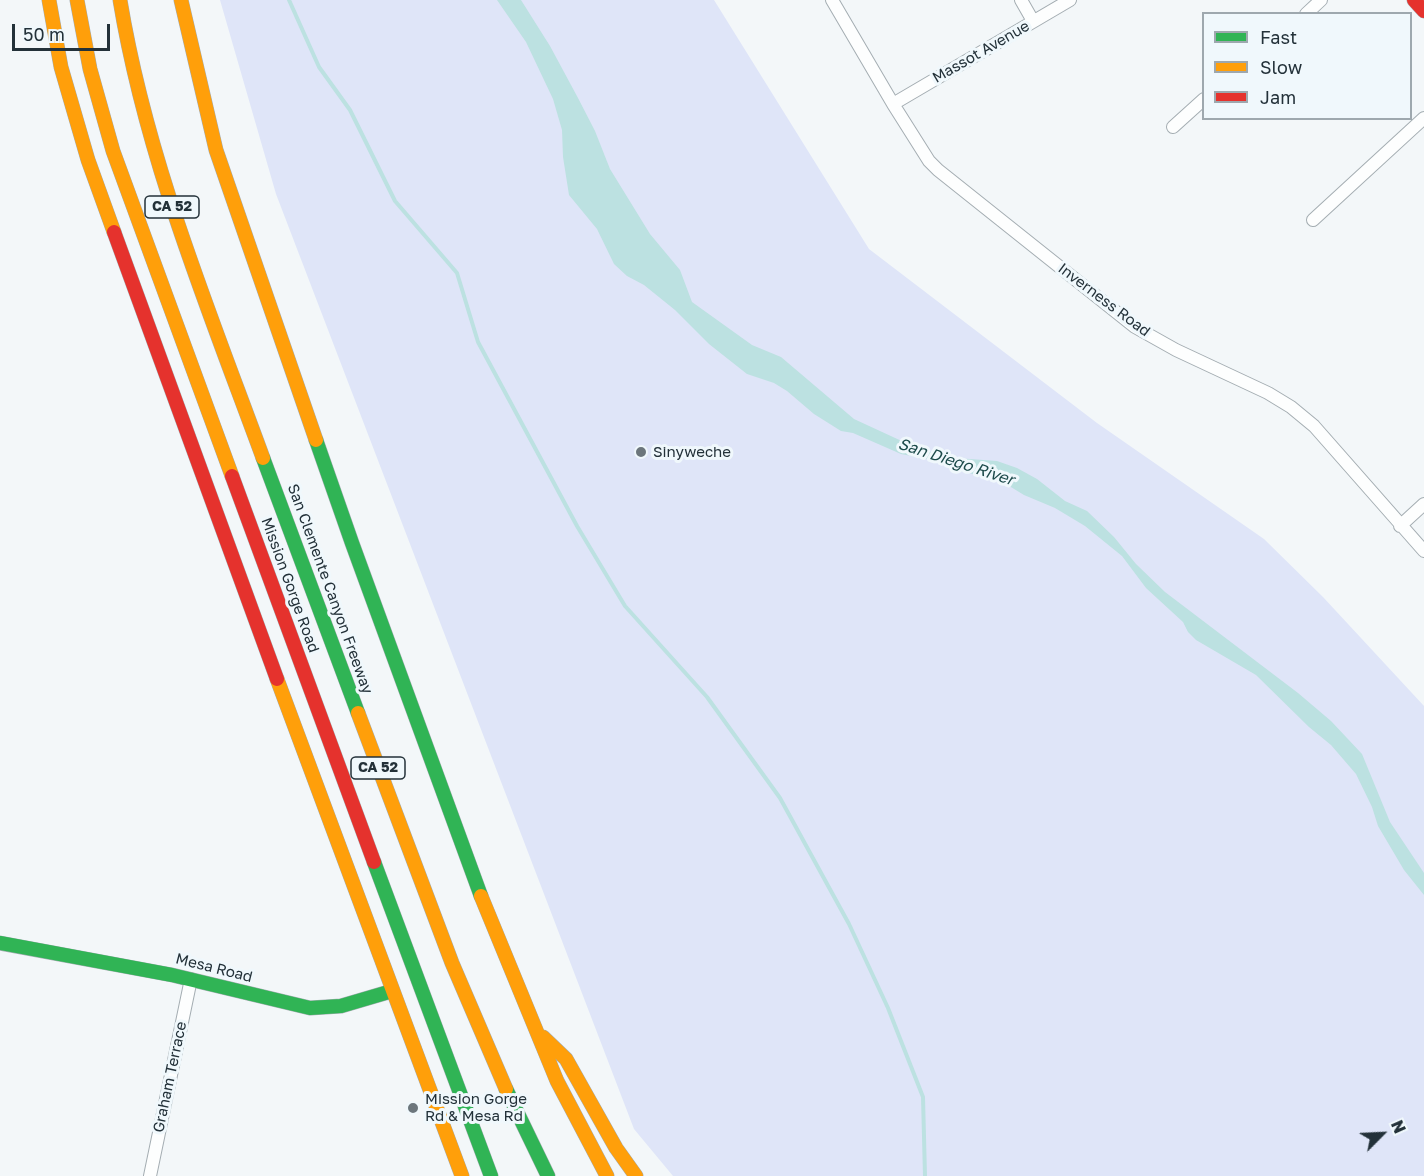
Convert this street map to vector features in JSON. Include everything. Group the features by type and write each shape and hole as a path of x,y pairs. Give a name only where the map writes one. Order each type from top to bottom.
{"main road":[{"path":"49,0 62,67 88,160 462,1176"},
{"name":"Mission Gorge Road","path":"77,0 90,69 113,151 417,981 491,1176"},
{"name":"San Clemente Canyon Freeway","path":"120,0 124,33 152,144 187,251 429,904 478,1030 548,1176"},
{"path":"180,0 216,150 352,543 471,871 557,1081 607,1176"},
{"path":"1414,0 1424,11"},
{"name":"Mesa Road","path":"0,943 191,979 309,1008 343,1007 417,981"},
{"path":"534,1028 566,1059 605,1131 636,1176"},
{"path":"521,1123 532,1176"}],"street":[{"name":"Inverness Road","path":"832,0 893,104 930,161 948,179 1135,327 1168,346 1268,393 1291,407 1314,426 1424,551"},
{"path":"1021,0 1034,21"},
{"name":"Massot Avenue","path":"893,104 1070,0"},
{"path":"1308,12 1321,0"},
{"path":"1173,127 1202,100"},
{"path":"1313,220 1424,118"},
{"path":"1400,526 1424,504"},
{"name":"Graham Terrace","path":"150,1176 191,979"}],"shaded area":[{"path":"220,0 714,0 869,249 1097,423 1264,539 1323,597 1424,706 1424,1176 673,1176 634,1129 276,194"}],"water":[{"name":"San Diego River","path":"497,0 521,0 550,46 578,98 595,131 610,169 650,234 680,270 692,302 752,345 781,357 854,419 919,449 956,458 997,461 1017,468 1037,479 1065,501 1087,511 1165,592 1298,693 1331,721 1362,754 1390,822 1424,873 1424,895 1404,870 1378,826 1372,807 1356,774 1331,745 1309,727 1256,675 1196,640 1188,632 1183,622 1146,588 1122,556 1085,526 1001,481 953,469 932,460 901,454 853,433 841,431 814,414 774,383 747,374 709,344 675,310 614,264 597,229 569,195 563,157 562,130 553,99 526,42"}],"waterway":[{"path":"289,0 319,67 350,110 395,201 457,273 478,342 577,526 625,606 707,697 780,798 849,924 888,1008 923,1097 925,1176"}],"traffic: fast":[{"path":"316,440 481,896"},
{"path":"263,458 358,713"},
{"path":"374,862 491,1176"},
{"path":"0,943 172,975 310,1008 341,1006 392,991"},
{"path":"506,1089 548,1176"}],"traffic: slow":[{"path":"49,0 61,67 88,160 114,232"},
{"path":"77,0 90,69 113,151 232,476"},
{"path":"120,0 131,59 162,175 200,289 263,458"},
{"path":"181,0 216,150 316,440"},
{"path":"277,679 462,1176"},
{"path":"358,713 452,963 506,1089"},
{"path":"481,896 557,1081 607,1176"},
{"path":"543,1037 566,1059 616,1148 636,1176"}],"traffic: jam":[{"path":"1414,0 1424,11"},
{"path":"114,232 277,679"},
{"path":"232,476 374,862"}],"place":[{"name":"Sinyweche","path":"641,452"},
{"name":"Mission Gorge Rd & Mesa Rd","path":"413,1108"}]}
